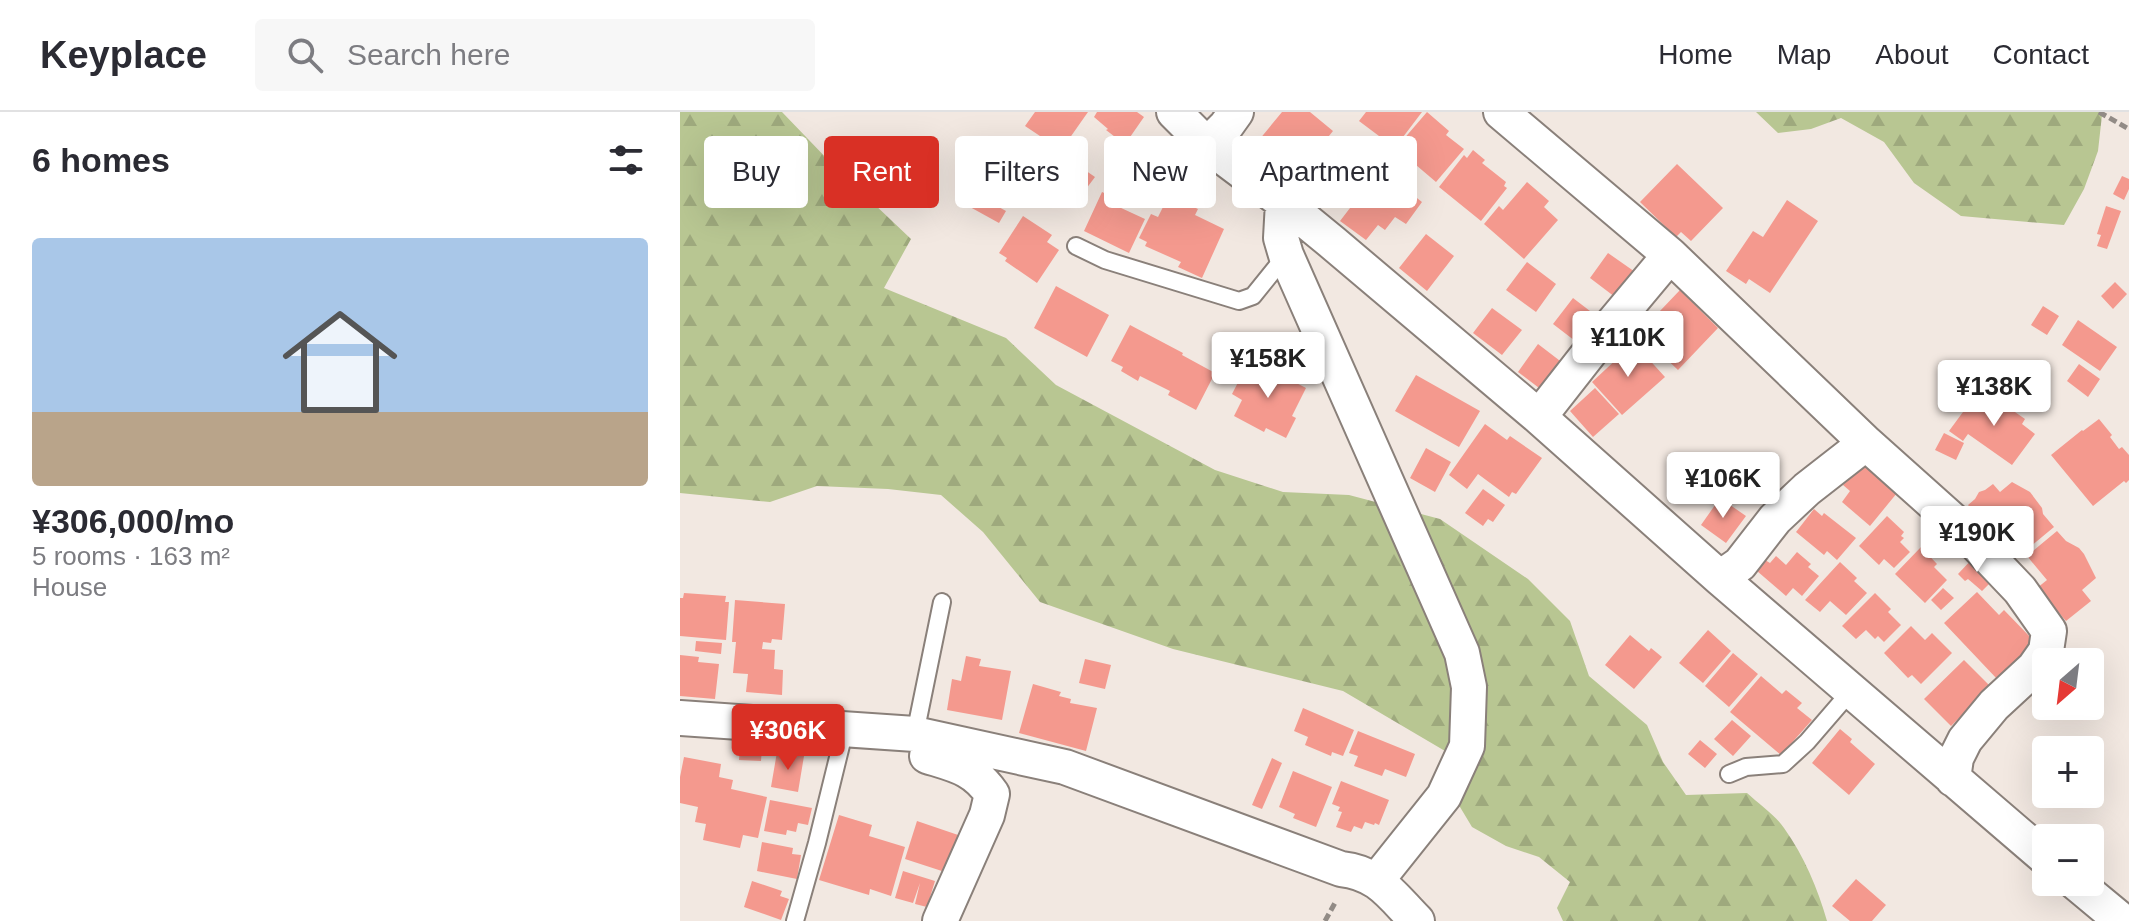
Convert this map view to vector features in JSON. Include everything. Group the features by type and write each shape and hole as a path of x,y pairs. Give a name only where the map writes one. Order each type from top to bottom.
{"street":[{"path":"1174,112 1198,136"},
{"path":"1216,136 1236,112"},
{"path":"1501,112 1670,255 1866,443 1960,527 2020,590 2049,631 2046,651 2034,668 1994,705 1965,740 1956,758 1953,779"},
{"path":"1283,208 1281,238 1286,255 1462,653 1469,687 1467,746 1444,796 1377,880"},
{"path":"1290,208 1539,417 1720,578 2032,846"},
{"path":"1539,417 1670,255"},
{"path":"1720,578 1740,564 1775,519 1807,489 1866,443"},
{"path":"680,718 915,734 1065,767 1377,880 1417,921"},
{"path":"915,734 927,756 966,768 982,780 992,794 987,815 940,921"},
{"path":"2092,896 2122,921"}],"lane":[{"path":"1076,246 1105,260 1239,301 1253,296 1286,255"},
{"path":"915,734 942,602"},
{"path":"1729,774 1746,767 1783,764 1807,742 1851,691"},
{"path":"795,921 845,729"}],"path":[{"path":"2099,112 2127,128"}],"green space":[{"path":"680,112 782,112 805,136 704,136 704,208 808,208 808,139 824,156 824,208 878,208 911,239 884,288 1006,338 1056,385 1215,470 1283,492 1349,495 1440,519 1528,579 1570,621 1589,676 1647,725 1663,762 1686,795 1747,793 1772,814 1810,873 1827,921 1563,921 1557,908 1570,882 1539,857 1506,846 1472,827 1457,802 1445,751 1343,691 1173,649 1040,602 983,532 941,495 817,486 770,502 680,493"},
{"path":"1756,112 2101,112 2102,115 2098,151 2084,189 2064,225 1961,216 1914,183 1884,142 1841,118 1811,129 1778,133"}],"building":[{"path":"1035,112 1088,112 1071,136 1040,136 1025,126"},
{"path":"1097,112 1137,112 1144,117 1131,136 1114,136 1094,117"},
{"path":"1282,112 1310,112 1333,131 1329,136 1262,136"},
{"path":"1366,112 1422,112 1404,136 1379,136 1359,121"},
{"path":"1427,112 1449,131 1446,135 1464,149 1436,182 1417,166 1417,136 1406,136"},
{"path":"1473,150 1485,160 1482,163 1506,182 1504,186 1507,188 1481,221 1439,187 1464,155 1467,158"},
{"path":"1677,164 1723,208 1691,241 1681,232 1676,237 1640,202"},
{"path":"1088,172 1095,177 1088,186"},
{"path":"2122,176 2129,179 2124,200 2113,194"},
{"path":"1527,182 1549,201 1544,207 1558,220 1524,259 1484,224 1499,206 1503,210"},
{"path":"1102,192 1104,208 1121,208 1145,219 1129,253 1084,231"},
{"path":"1417,198 1422,202 1406,224 1395,217 1385,230 1378,225 1366,240 1340,221 1350,208 1417,208"},
{"path":"1787,200 1818,221 1770,293 1749,279 1746,284 1726,271 1753,231 1763,237"},
{"path":"2106,206 2121,211 2107,249 2097,246 2101,235 2097,234"},
{"path":"972,208 1001,208 1006,211 999,223"},
{"path":"1162,208 1196,208 1195,215 1224,229 1202,278 1178,267 1181,262 1145,246 1147,242 1139,238 1151,214 1158,217"},
{"path":"1023,216 1052,235 1047,242 1059,250 1037,283 1005,261 1007,258 999,253"},
{"path":"1426,234 1454,256 1427,291 1399,268"},
{"path":"1608,253 1638,274 1619,300 1590,278"},
{"path":"1527,262 1556,284 1536,312 1506,290"},
{"path":"2115,282 2127,294 2113,309 2101,296"},
{"path":"1056,286 1109,315 1087,357 1034,328"},
{"path":"1680,290 1718,328 1678,370 1639,333"},
{"path":"1573,298 1603,321 1583,347 1553,324"},
{"path":"2043,306 2059,316 2047,335 2031,325"},
{"path":"1492,308 1522,330 1502,355 1473,333"},
{"path":"2078,320 2117,347 2100,371 2062,345"},
{"path":"1130,325 1215,373 1196,410 1168,395 1170,391 1140,376 1138,381 1111,361"},
{"path":"1634,343 1665,377 1622,415 1592,382"},
{"path":"1538,344 1568,367 1547,394 1518,372"},
{"path":"2079,364 2100,379 2088,397 2067,381"},
{"path":"1264,366 1306,388 1292,416 1296,418 1286,438 1266,428 1264,432 1234,416 1242,400 1232,394 1246,367 1260,374"},
{"path":"1416,375 1480,411 1459,447 1395,411"},
{"path":"1595,388 1619,414 1593,437 1570,411"},
{"path":"1977,393 1989,401 1992,396 2025,419 2022,424 2035,434 2012,465 1968,434 1963,441 1949,431"},
{"path":"2099,419 2119,449 2122,447 2129,455 2129,480 2093,506 2051,455"},
{"path":"1485,424 1507,440 1510,436 1542,458 1516,494 1512,492 1509,497 1478,474 1467,489 1449,475"},
{"path":"1944,433 1964,443 1956,460 1935,450"},
{"path":"1426,448 1451,462 1435,492 1410,478"},
{"path":"1862,463 1897,493 1870,526 1842,502 1850,491 1843,485"},
{"path":"2012,482 2030,492 2054,527 2024,552 2004,527 1993,536 1968,505 1979,492 1993,484 2000,492"},
{"path":"1483,489 1505,505 1493,522 1488,519 1483,526 1465,513"},
{"path":"1720,498 1746,516 1726,543 1701,525"},
{"path":"1814,509 1856,538 1837,560 1827,551 1824,555 1796,532"},
{"path":"1887,516 1904,532 1900,542 1910,552 1894,568 1884,559 1879,565 1859,546"},
{"path":"2057,531 2084,554 2096,578 2082,590 2091,601 2066,621 2037,588 2047,580 2027,556"},
{"path":"1921,547 1947,580 1925,603 1895,574"},
{"path":"1797,552 1819,576 1802,596 1793,588 1786,596 1757,571 1765,560 1770,563 1776,556 1786,565"},
{"path":"1975,556 1996,577 1982,591 1958,574"},
{"path":"1840,562 1867,593 1846,615 1830,601 1820,612 1805,600"},
{"path":"1943,588 1954,598 1941,610 1931,600"},
{"path":"1977,592 1999,615 2004,610 2037,644 1998,680 1944,623"},
{"path":"684,593 726,596 725,602 729,602 726,640 680,636 680,598"},
{"path":"1875,593 1901,625 1884,642 1878,636 1875,639 1866,630 1856,639 1842,626"},
{"path":"735,600 785,604 782,640 763,642 762,649 775,650 774,669 783,670 782,695 746,692 748,674 733,673"},
{"path":"1911,626 1925,640 1932,633 1952,653 1921,684 1912,675 1908,678 1884,653"},
{"path":"1708,630 1731,651 1703,683 1679,663"},
{"path":"1630,635 1649,651 1651,648 1662,657 1634,689 1605,665"},
{"path":"696,641 722,643 721,654 695,651"},
{"path":"1733,653 1758,674 1729,707 1705,686"},
{"path":"680,655 699,657 698,662 719,664 715,699 680,696"},
{"path":"966,656 981,659 979,666 1011,671 1002,720 947,710 952,679 961,681"},
{"path":"1085,659 1111,665 1105,689 1079,683"},
{"path":"1964,660 1991,687 1951,726 1924,699"},
{"path":"1761,676 1782,694 1786,690 1802,703 1797,708 1812,720 1781,755 1730,712"},
{"path":"1033,684 1061,692 1059,696 1071,699 1070,703 1097,708 1086,751 1019,733"},
{"path":"1303,708 1354,730 1343,756 1332,752 1331,756 1305,745 1308,737 1294,731"},
{"path":"1732,720 1751,736 1733,756 1714,739"},
{"path":"1840,729 1875,764 1849,795 1812,763"},
{"path":"1358,731 1415,754 1406,777 1385,769 1382,776 1354,766 1358,756 1349,753"},
{"path":"1700,740 1717,754 1705,768 1688,754"},
{"path":"740,747 762,748 761,761 739,760"},
{"path":"777,752 804,756 798,792 771,787"},
{"path":"684,757 721,764 719,777 733,780 731,789 767,797 758,838 743,835 740,848 703,840 706,824 695,822 698,807 680,803"},
{"path":"1272,758 1282,763 1262,809 1252,805"},
{"path":"1293,771 1332,787 1316,827 1293,818 1295,814 1279,807"},
{"path":"1341,781 1389,800 1379,825 1365,822 1362,829 1354,826 1351,832 1336,827 1342,812 1338,811 1340,807 1332,804"},
{"path":"770,800 812,808 808,825 798,823 796,832 787,830 786,835 764,831"},
{"path":"839,815 872,825 869,836 905,847 891,896 870,889 869,895 819,880"},
{"path":"917,821 964,837 948,873 905,859"},
{"path":"762,842 793,848 792,854 801,855 797,879 757,871"},
{"path":"903,871 935,881 927,907 915,904 920,883 913,903 895,898"},
{"path":"1856,879 1886,905 1872,921 1850,921 1832,906"},
{"path":"752,881 782,891 780,896 789,899 781,920 744,907"}]}
